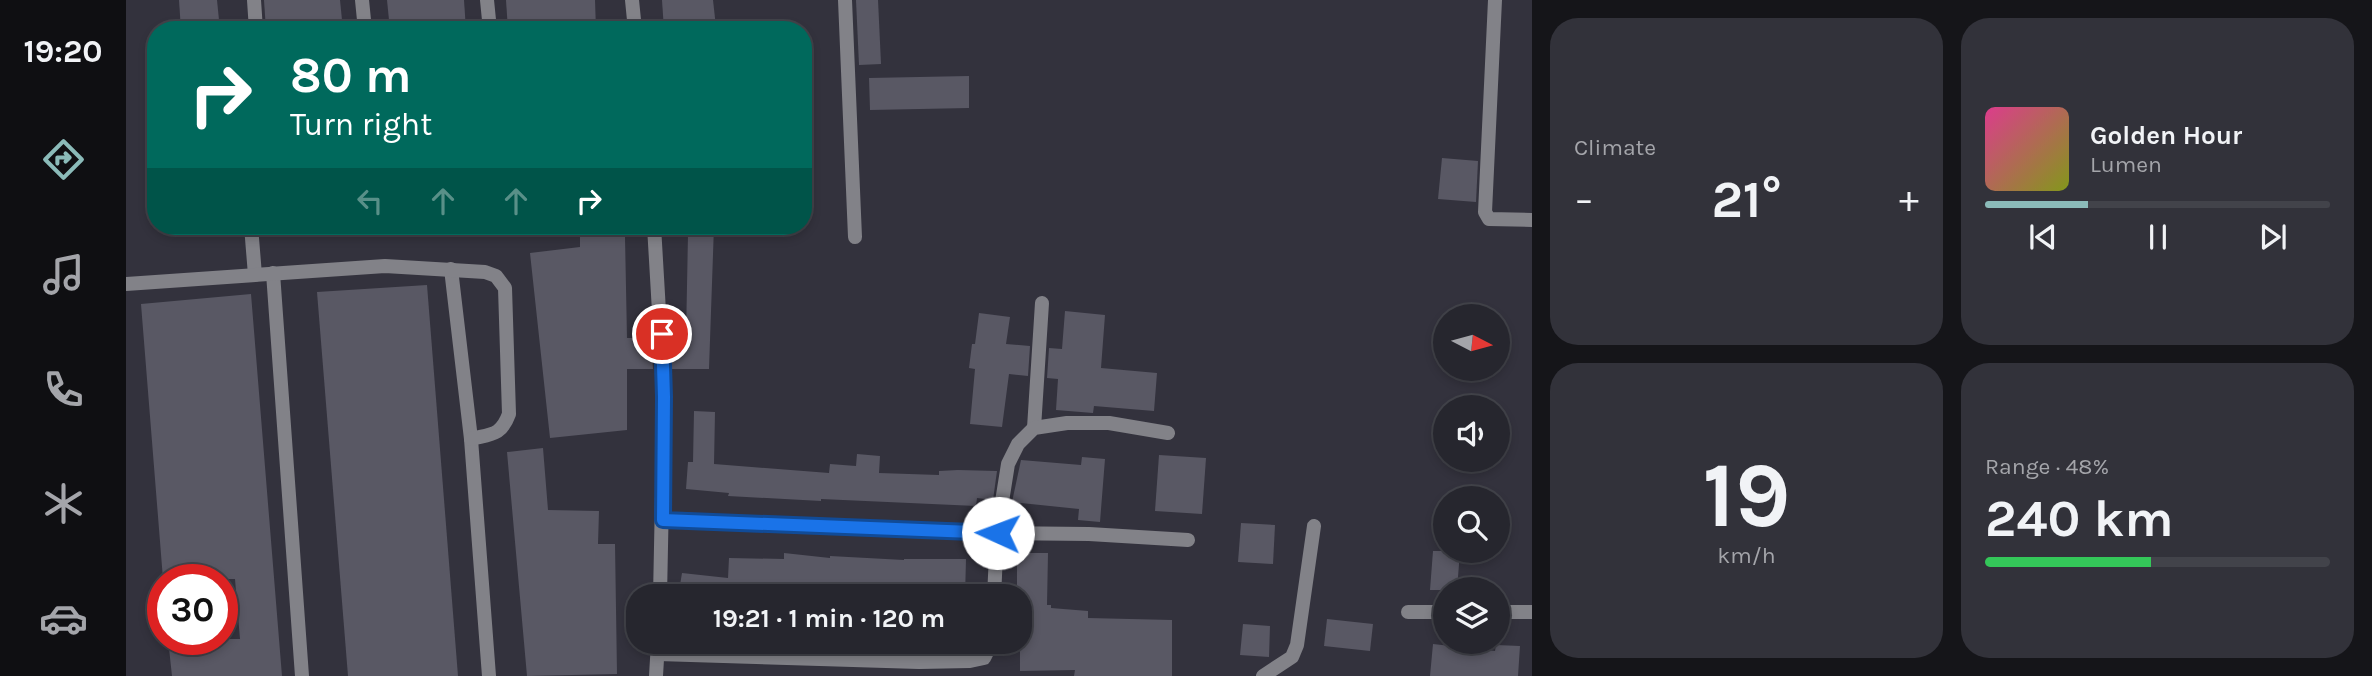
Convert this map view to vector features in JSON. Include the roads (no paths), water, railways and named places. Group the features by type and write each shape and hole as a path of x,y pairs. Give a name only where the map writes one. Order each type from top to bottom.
{"street":[{"path":"254,0 255,21"},
{"path":"362,0 364,21"},
{"path":"487,0 489,21"},
{"path":"632,0 634,21"},
{"path":"845,0 855,237"},
{"path":"1495,0 1485,212 1489,219 1497,221 1532,220"},
{"path":"252,235 256,275"},
{"path":"655,235 664,397 661,584"},
{"path":"126,284 386,266 485,272 496,276 505,288 509,414 505,426 498,432 471,439"},
{"path":"451,270 471,439 489,676"},
{"path":"273,273 302,676"},
{"path":"1034,428 1042,303"},
{"path":"996,584 998,533 1008,464 1018,444 1034,428 1067,423 1109,423 1168,433"},
{"path":"663,520 1089,534 1188,540"},
{"path":"1269,675 1292,657 1297,645 1314,526"},
{"path":"1409,612 1433,612"},
{"path":"1510,612 1532,612"},
{"path":"656,676 658,654"},
{"path":"733,654 919,669 984,658 986,654"}]}
